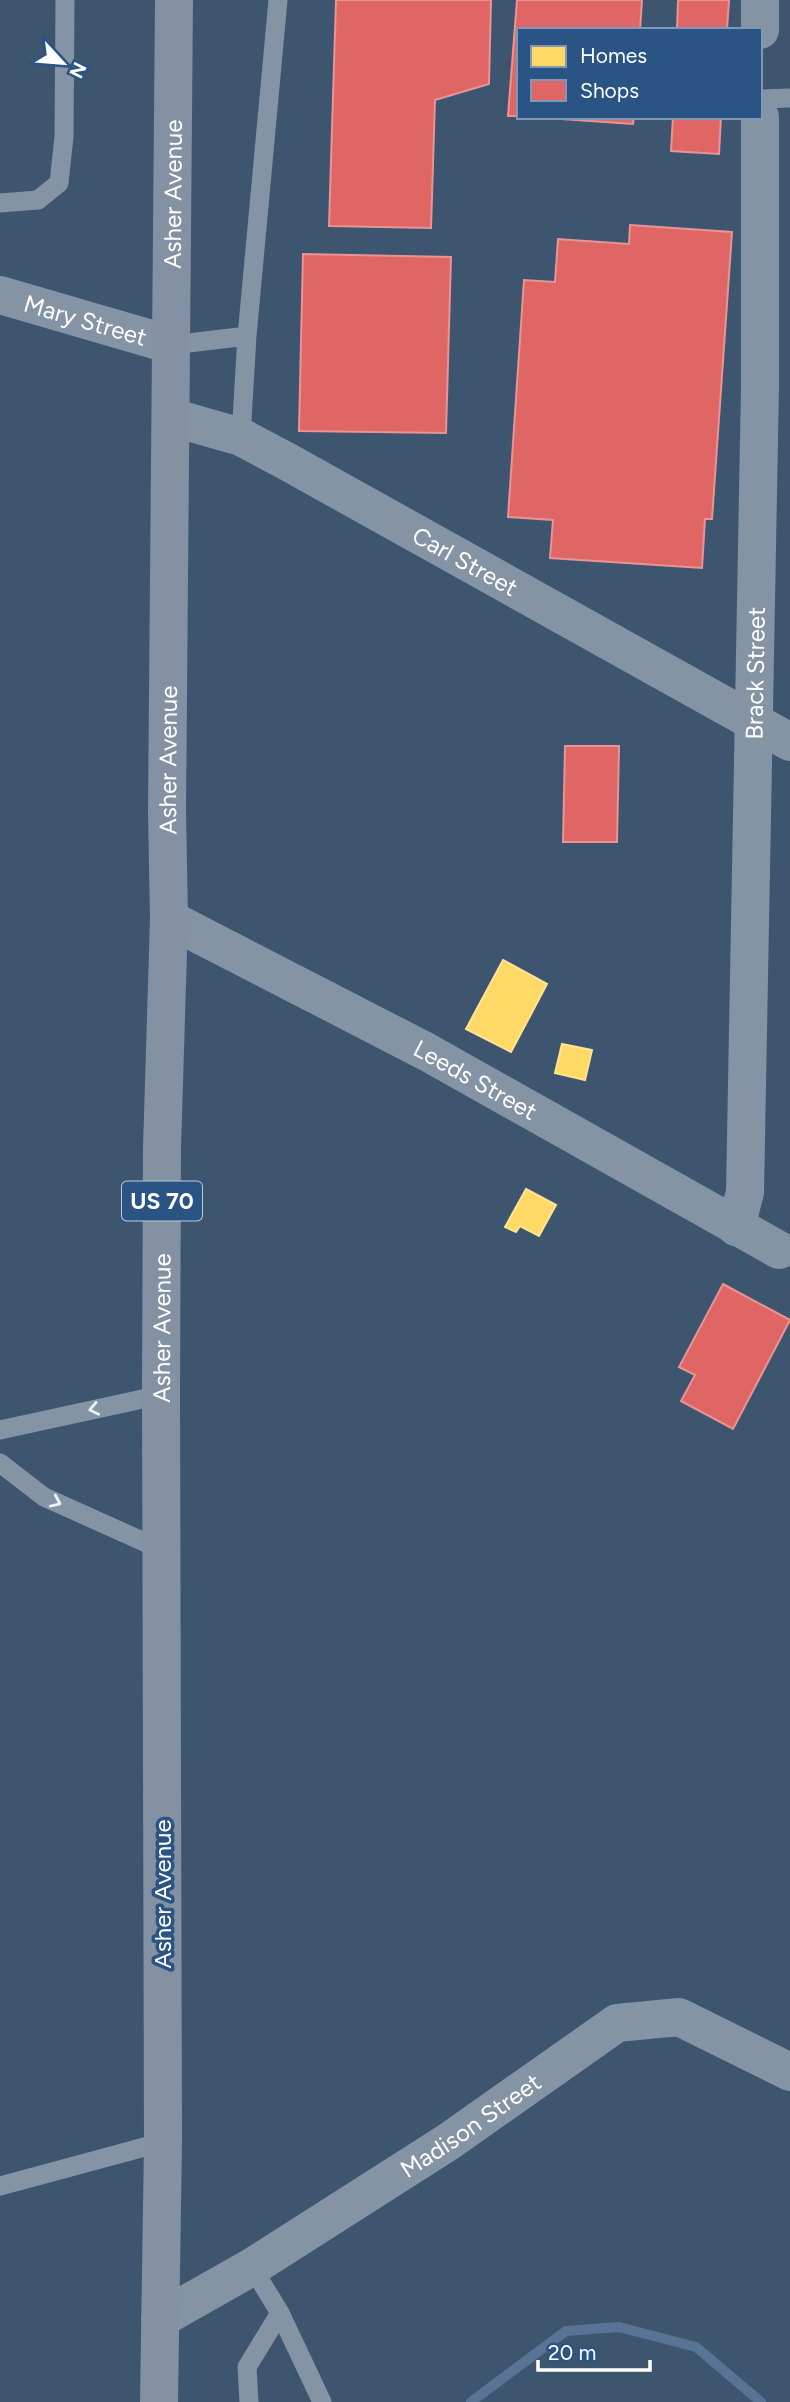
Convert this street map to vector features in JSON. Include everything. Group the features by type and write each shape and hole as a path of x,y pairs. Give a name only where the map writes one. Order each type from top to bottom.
{"main road":[{"name":"Asher Avenue","path":"159,2402 163,2142 160,1549 162,1148 169,919 167,811 174,0"}],"street":[{"path":"760,0 760,28"},
{"name":"Brack Street","path":"736,1227 744,1192 753,723 775,386 760,119"},
{"name":"Mary Street","path":"0,295 172,345"},
{"name":"Carl Street","path":"171,416 242,437 790,742"},
{"name":"Leeds Street","path":"169,919 427,1052 779,1250"},
{"name":"Madison Street","path":"160,2319 253,2267 448,2142 617,2023 679,2017 790,2072"}],"lane":[{"path":"0,203 38,200 59,183 64,136 65,0"},
{"path":"242,437 247,337 278,0"},
{"path":"762,99 790,98"},
{"path":"172,345 247,337"},
{"path":"0,1430 161,1395"},
{"path":"0,1463 44,1497 160,1549"},
{"path":"0,2186 163,2142"},
{"path":"253,2267 280,2313 322,2402"},
{"path":"249,2402 247,2367 280,2313"}],"building: Homes":[{"path":"503,960 547,984 511,1052 466,1029"},
{"path":"562,1044 592,1050 585,1080 555,1073"},
{"path":"526,1189 556,1205 539,1236 520,1226 516,1232 505,1227"}],"building: Shops":[{"path":"336,0 491,0 489,84 435,100 431,228 329,226"},
{"path":"517,0 642,0 640,28 517,28 517,116 508,116"},
{"path":"678,0 729,0 727,28 677,28"},
{"path":"561,119 634,119 633,124"},
{"path":"673,119 721,119 719,154 671,151"},
{"path":"630,225 732,232 712,519 705,519 702,568 550,558 553,520 508,517 524,280 555,282 558,239 629,244"},
{"path":"303,254 451,257 446,433 299,431"},
{"path":"565,746 619,746 617,842 563,842"},
{"path":"723,1284 790,1320 733,1429 681,1401 695,1375 679,1367"}],"waterway":[{"path":"471,2402 566,2331 619,2327 696,2347 761,2402"}]}
